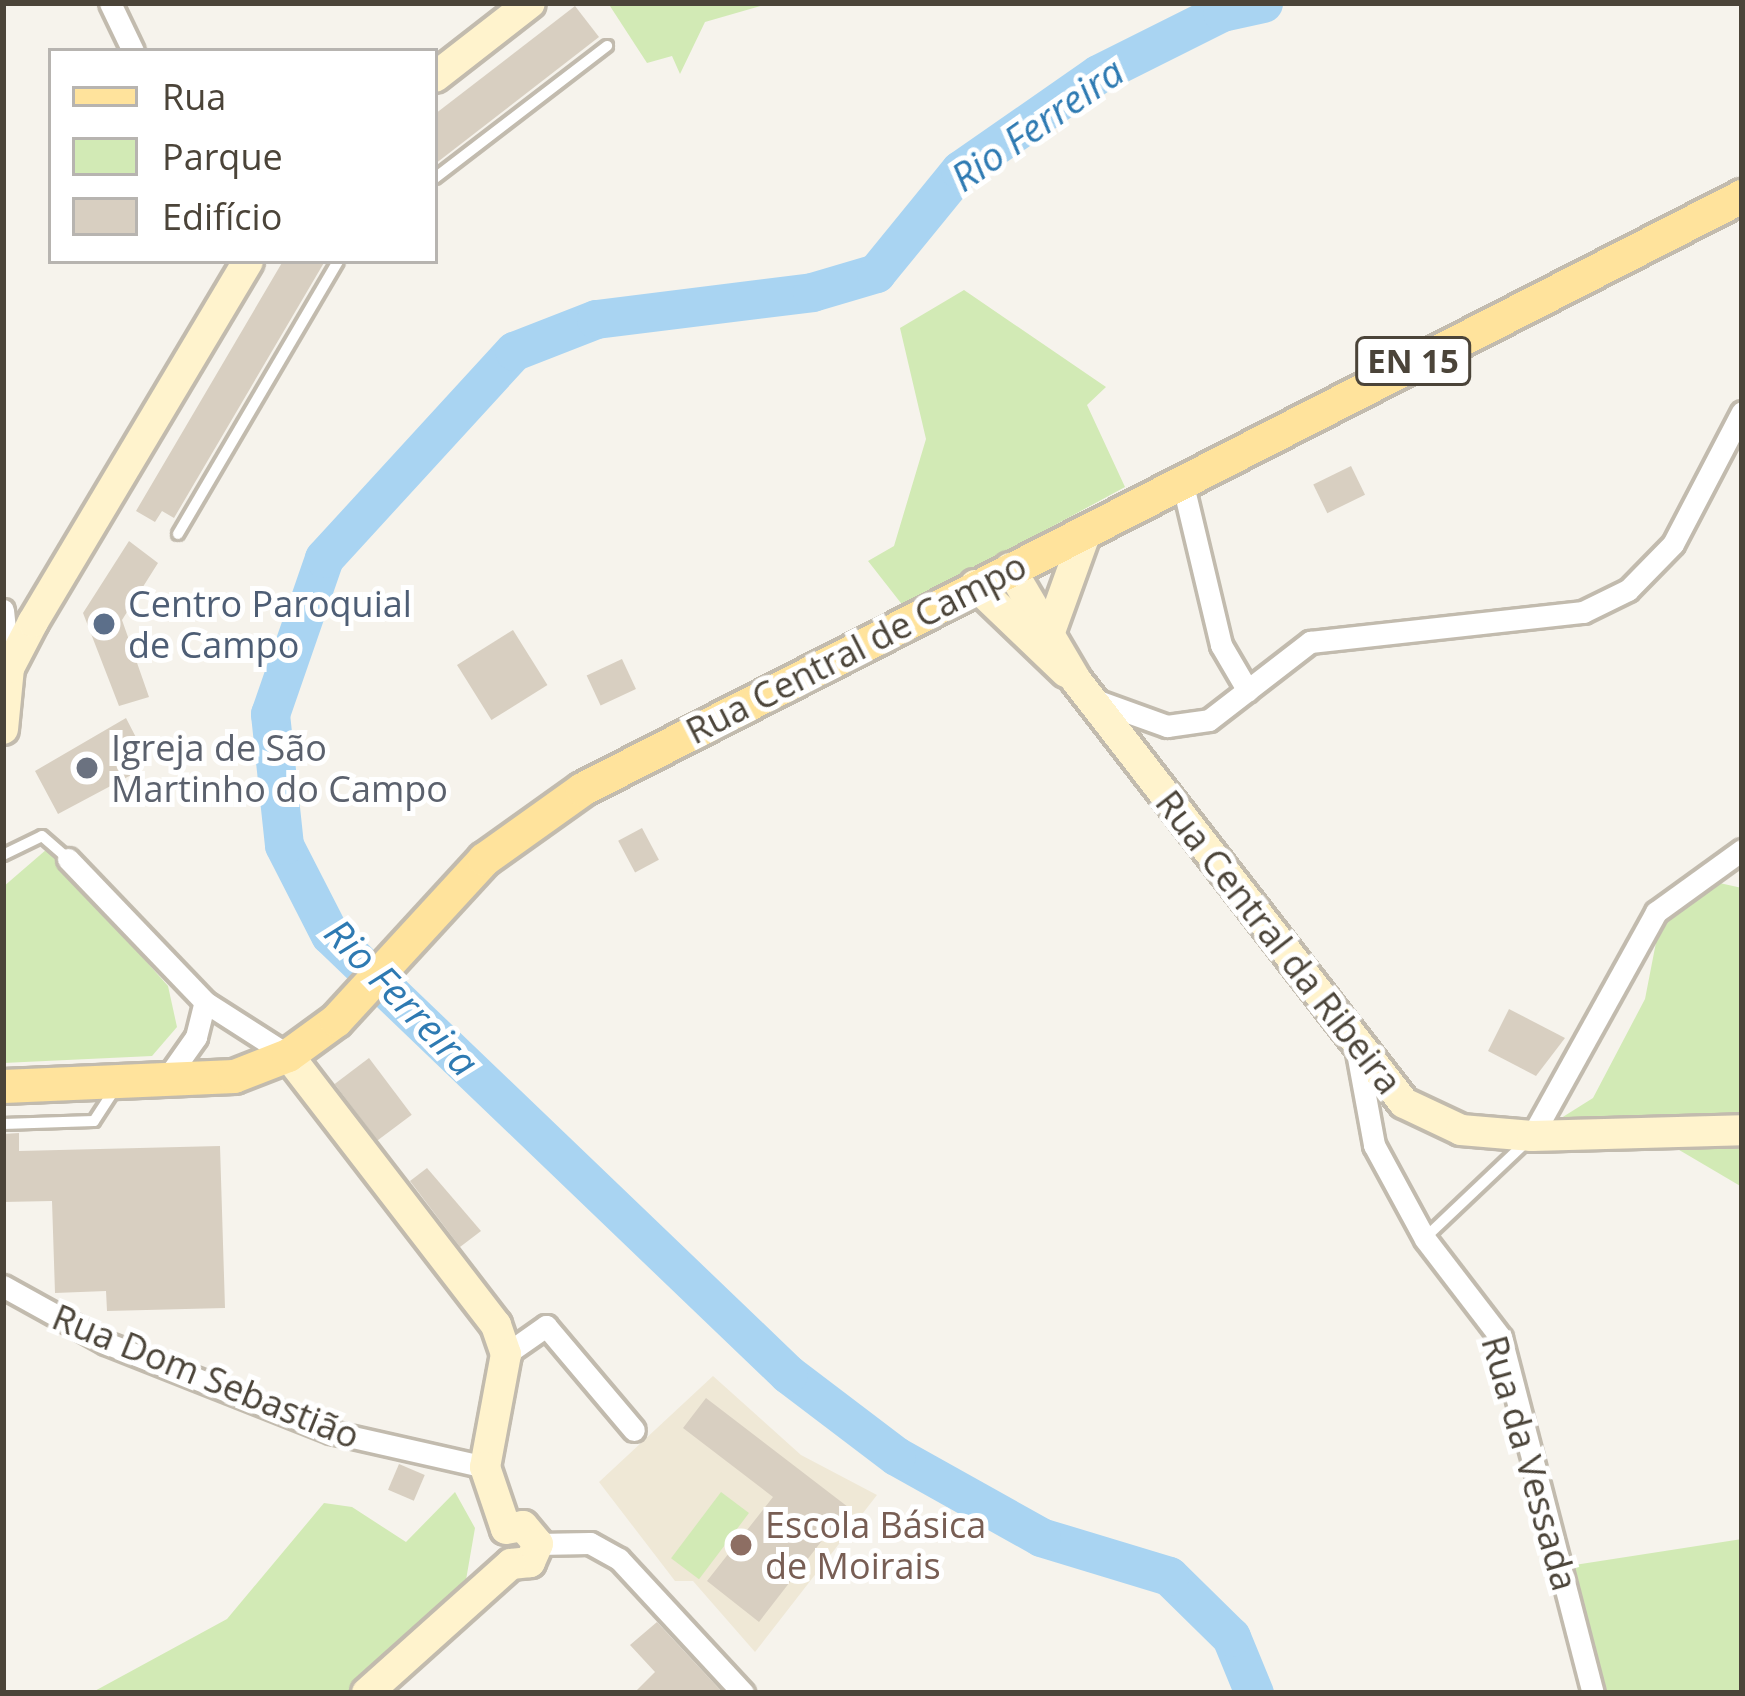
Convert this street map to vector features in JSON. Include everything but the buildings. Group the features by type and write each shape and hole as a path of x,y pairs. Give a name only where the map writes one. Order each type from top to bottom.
{"main road":[{"name":"Rua Central de Campo","path":"3,1086 234,1076 288,1055 336,1020 407,934 484,859 582,789 1742,196"}],"street":[{"path":"110,3 132,48"},
{"path":"438,74 530,3"},
{"path":"9,668 246,264"},
{"path":"1084,689 1167,727 1209,720 1249,691 1270,664 1310,642 1583,612 1628,590 1673,544 1742,412"},
{"path":"1182,481 1221,645 1249,691"},
{"path":"1051,629 1086,532"},
{"name":"Rua Central da Ribeira","path":"1010,568 1084,689 1358,1052 1404,1103 1461,1130 1532,1136 1742,1130"},
{"name":"Rua Central da Ribeira","path":"975,585 1084,689"},
{"path":"3,610 9,668 3,729"},
{"path":"1532,1136 1656,912 1742,850"},
{"path":"68,859 205,1002 288,1055 496,1325 506,1354 485,1467 506,1529 498,1552 511,1564"},
{"path":"165,1081 196,1037 205,1002"},
{"name":"Rua da Vessada","path":"1358,1052 1373,1145 1425,1238 1501,1338 1592,1693"},
{"name":"Rua Dom Sebastião","path":"3,1286 106,1343 331,1432 485,1467"},
{"path":"506,1354 546,1326 634,1430"},
{"path":"506,1529 523,1526 538,1544"},
{"path":"538,1544 590,1543 619,1559 743,1693"},
{"path":"367,1693 511,1564 530,1562 538,1544"}],"lane":[{"path":"438,176 607,46"},
{"path":"178,534 336,264"},
{"path":"3,855 42,836 68,859"},
{"path":"3,1124 94,1121 119,1082"},
{"path":"1425,1238 1532,1136"}],"shaded area":[{"name":"Escola Básica de Moirais","path":"713,1376 801,1455 877,1495 755,1652 693,1581 675,1581 599,1482"}],"green space":[{"path":"608,3 771,3 705,22 680,74 672,56 647,63"},
{"path":"964,290 1106,387 1087,405 1125,487 904,607 868,561 894,546 926,439 900,328"},
{"path":"47,849 168,986 177,1027 152,1056 3,1063 3,887"},
{"path":"1706,880 1742,888 1742,1113 1558,1120 1593,1098 1645,999 1659,927"},
{"path":"1742,1142 1742,1187 1669,1144"},
{"path":"455,1492 475,1528 466,1580 404,1649 346,1693 91,1693 227,1619 324,1503 352,1507 406,1542"},
{"path":"721,1492 749,1513 699,1579 671,1558"},
{"path":"1742,1539 1742,1693 1604,1693 1568,1566"}],"waterway":[{"name":"Rio Ferreira","path":"1254,1693 1231,1637 1169,1576 1041,1537 896,1456 788,1374 330,935 284,845 270,714 324,558 514,351 596,319 812,292 876,273 960,170 1098,74 1222,12 1263,3"}],"place":[{"name":"Centro Paroquial de Campo","path":"104,624"},
{"name":"Igreja de São Martinho do Campo","path":"87,768"},
{"name":"Escola Básica de Moirais","path":"741,1545"}]}
